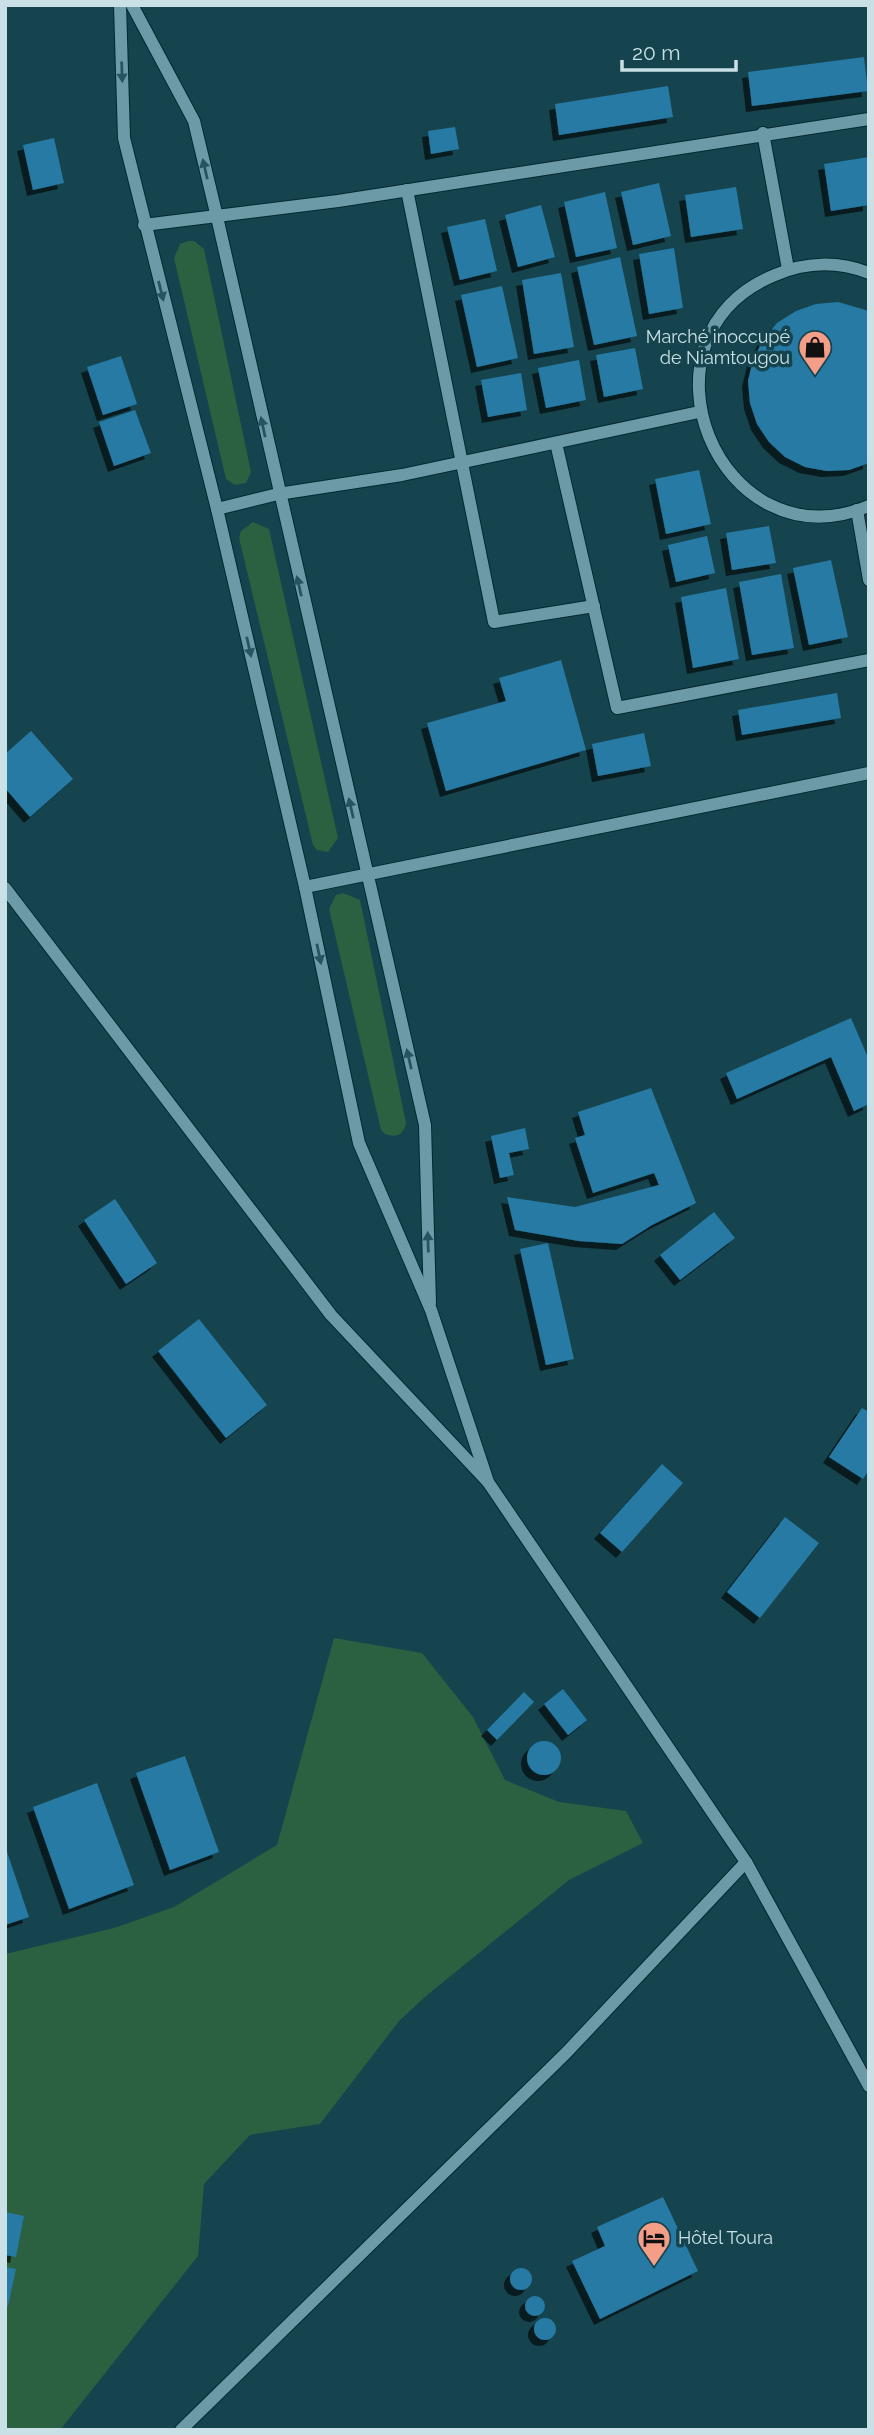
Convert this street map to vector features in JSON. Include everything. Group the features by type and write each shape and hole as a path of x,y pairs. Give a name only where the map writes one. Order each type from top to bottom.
{"street":[{"path":"120,5 124,138 217,509 305,887 359,1143 431,1310 488,1482"},
{"path":"132,5 194,121 217,217 278,494 425,1125 431,1310"},
{"path":"144,225 407,190 869,118"},
{"path":"763,133 789,269"},
{"path":"407,190 494,622 594,606"},
{"path":"869,273 840,265 814,264 789,269 764,279 724,313 710,336 701,360 697,386 699,412 707,438 719,461 736,481 757,497 780,508 806,514 832,515 863,508 869,580"},
{"path":"217,509 278,494 463,462 699,412"},
{"path":"556,443 617,708 869,660"},
{"path":"305,887 869,773"},
{"path":"5,888 331,1315 488,1482 746,1863 869,2086"},
{"path":"181,2430 566,2053 746,1863"}],"green space":[{"path":"194,241 204,249 251,472 246,483 235,485 226,479 174,258 180,244"},
{"path":"253,522 269,529 338,838 328,852 317,850 313,845 239,538 241,531"},
{"path":"343,893 360,900 406,1123 401,1133 393,1136 381,1130 329,909 336,895"},
{"path":"334,1638 422,1653 473,1717 505,1780 559,1802 626,1811 643,1843 569,1880 426,1996 399,2021 320,2124 250,2135 204,2184 198,2256 60,2430 5,2430 5,1954 114,1928 174,1907 277,1845"}],"building":[{"path":"864,57 868,91 752,106 748,72"},
{"path":"668,86 673,117 559,135 555,104"},
{"path":"455,127 459,149 431,154 428,131"},
{"path":"54,138 64,183 33,190 23,145"},
{"path":"869,157 869,205 831,211 824,164"},
{"path":"659,183 671,236 633,245 621,192"},
{"path":"736,187 743,229 691,237 685,195"},
{"path":"605,192 617,248 576,257 564,202"},
{"path":"541,205 555,257 518,267 505,215"},
{"path":"485,219 497,271 460,280 447,227"},
{"path":"674,248 683,308 649,314 639,254"},
{"path":"620,257 637,336 594,345 577,267"},
{"path":"561,273 574,347 534,354 522,280"},
{"path":"502,286 518,358 477,367 461,295"},
{"path":"838,302 869,311 869,463 849,470 827,471 805,467 785,457 769,442 757,424 750,403 748,381 753,360 763,340 777,323 796,311 816,304"},
{"path":"635,348 643,389 604,397 596,355"},
{"path":"121,356 137,404 103,415 87,367"},
{"path":"579,360 586,400 546,408 538,368"},
{"path":"521,373 527,410 488,417 481,380"},
{"path":"135,410 151,453 114,466 99,422"},
{"path":"699,470 711,524 666,534 655,479"},
{"path":"769,526 776,563 732,570 726,533"},
{"path":"707,536 715,573 676,582 668,545"},
{"path":"831,560 848,637 809,645 793,568"},
{"path":"781,574 794,648 752,655 739,582"},
{"path":"726,588 739,659 693,668 681,597"},
{"path":"561,660 586,750 446,791 427,723 506,701 499,678"},
{"path":"837,693 841,718 742,735 738,710"},
{"path":"31,731 73,779 30,817 5,788 5,754"},
{"path":"644,733 651,766 598,776 592,744"},
{"path":"851,1018 869,1060 869,1104 854,1111 831,1057 737,1099 726,1073"},
{"path":"651,1088 696,1203 622,1244 579,1241 515,1230 507,1197 575,1207 659,1185 654,1173 593,1193 575,1138 585,1135 578,1112"},
{"path":"525,1128 529,1149 509,1153 514,1175 500,1178 491,1136"},
{"path":"115,1199 157,1263 126,1284 84,1220"},
{"path":"714,1212 735,1238 680,1280 660,1255"},
{"path":"548,1243 574,1359 546,1365 520,1249"},
{"path":"199,1319 267,1405 226,1438 158,1351"},
{"path":"862,1408 869,1412 869,1470 863,1479 829,1457"},
{"path":"662,1464 683,1483 622,1552 600,1533"},
{"path":"785,1517 819,1543 760,1618 727,1592"},
{"path":"563,1689 587,1720 568,1735 544,1704"},
{"path":"524,1692 534,1702 497,1740 487,1730"},
{"path":"544,1741 556,1746 561,1758 556,1770 544,1775 532,1770 527,1758 532,1746"},
{"path":"185,1756 219,1852 170,1870 136,1773"},
{"path":"97,1783 134,1885 69,1909 33,1807"},
{"path":"5,1846 29,1917 5,1925"},
{"path":"663,2197 698,2271 600,2319 572,2261 605,2246 597,2227"},
{"path":"5,2212 24,2216 16,2257 5,2255"},
{"path":"5,2267 16,2269 8,2306 5,2305"},
{"path":"521,2268 529,2271 532,2279 529,2287 521,2290 513,2287 510,2279 513,2271"},
{"path":"535,2296 542,2299 545,2306 542,2313 535,2316 528,2313 525,2306 528,2299"},
{"path":"545,2318 553,2321 556,2329 553,2337 545,2340 537,2337 534,2329 537,2321"}],"place":[{"name":"Marché inoccupé de Niamtougou","path":"815,377"},
{"name":"Hôtel Toura","path":"654,2268"}]}
